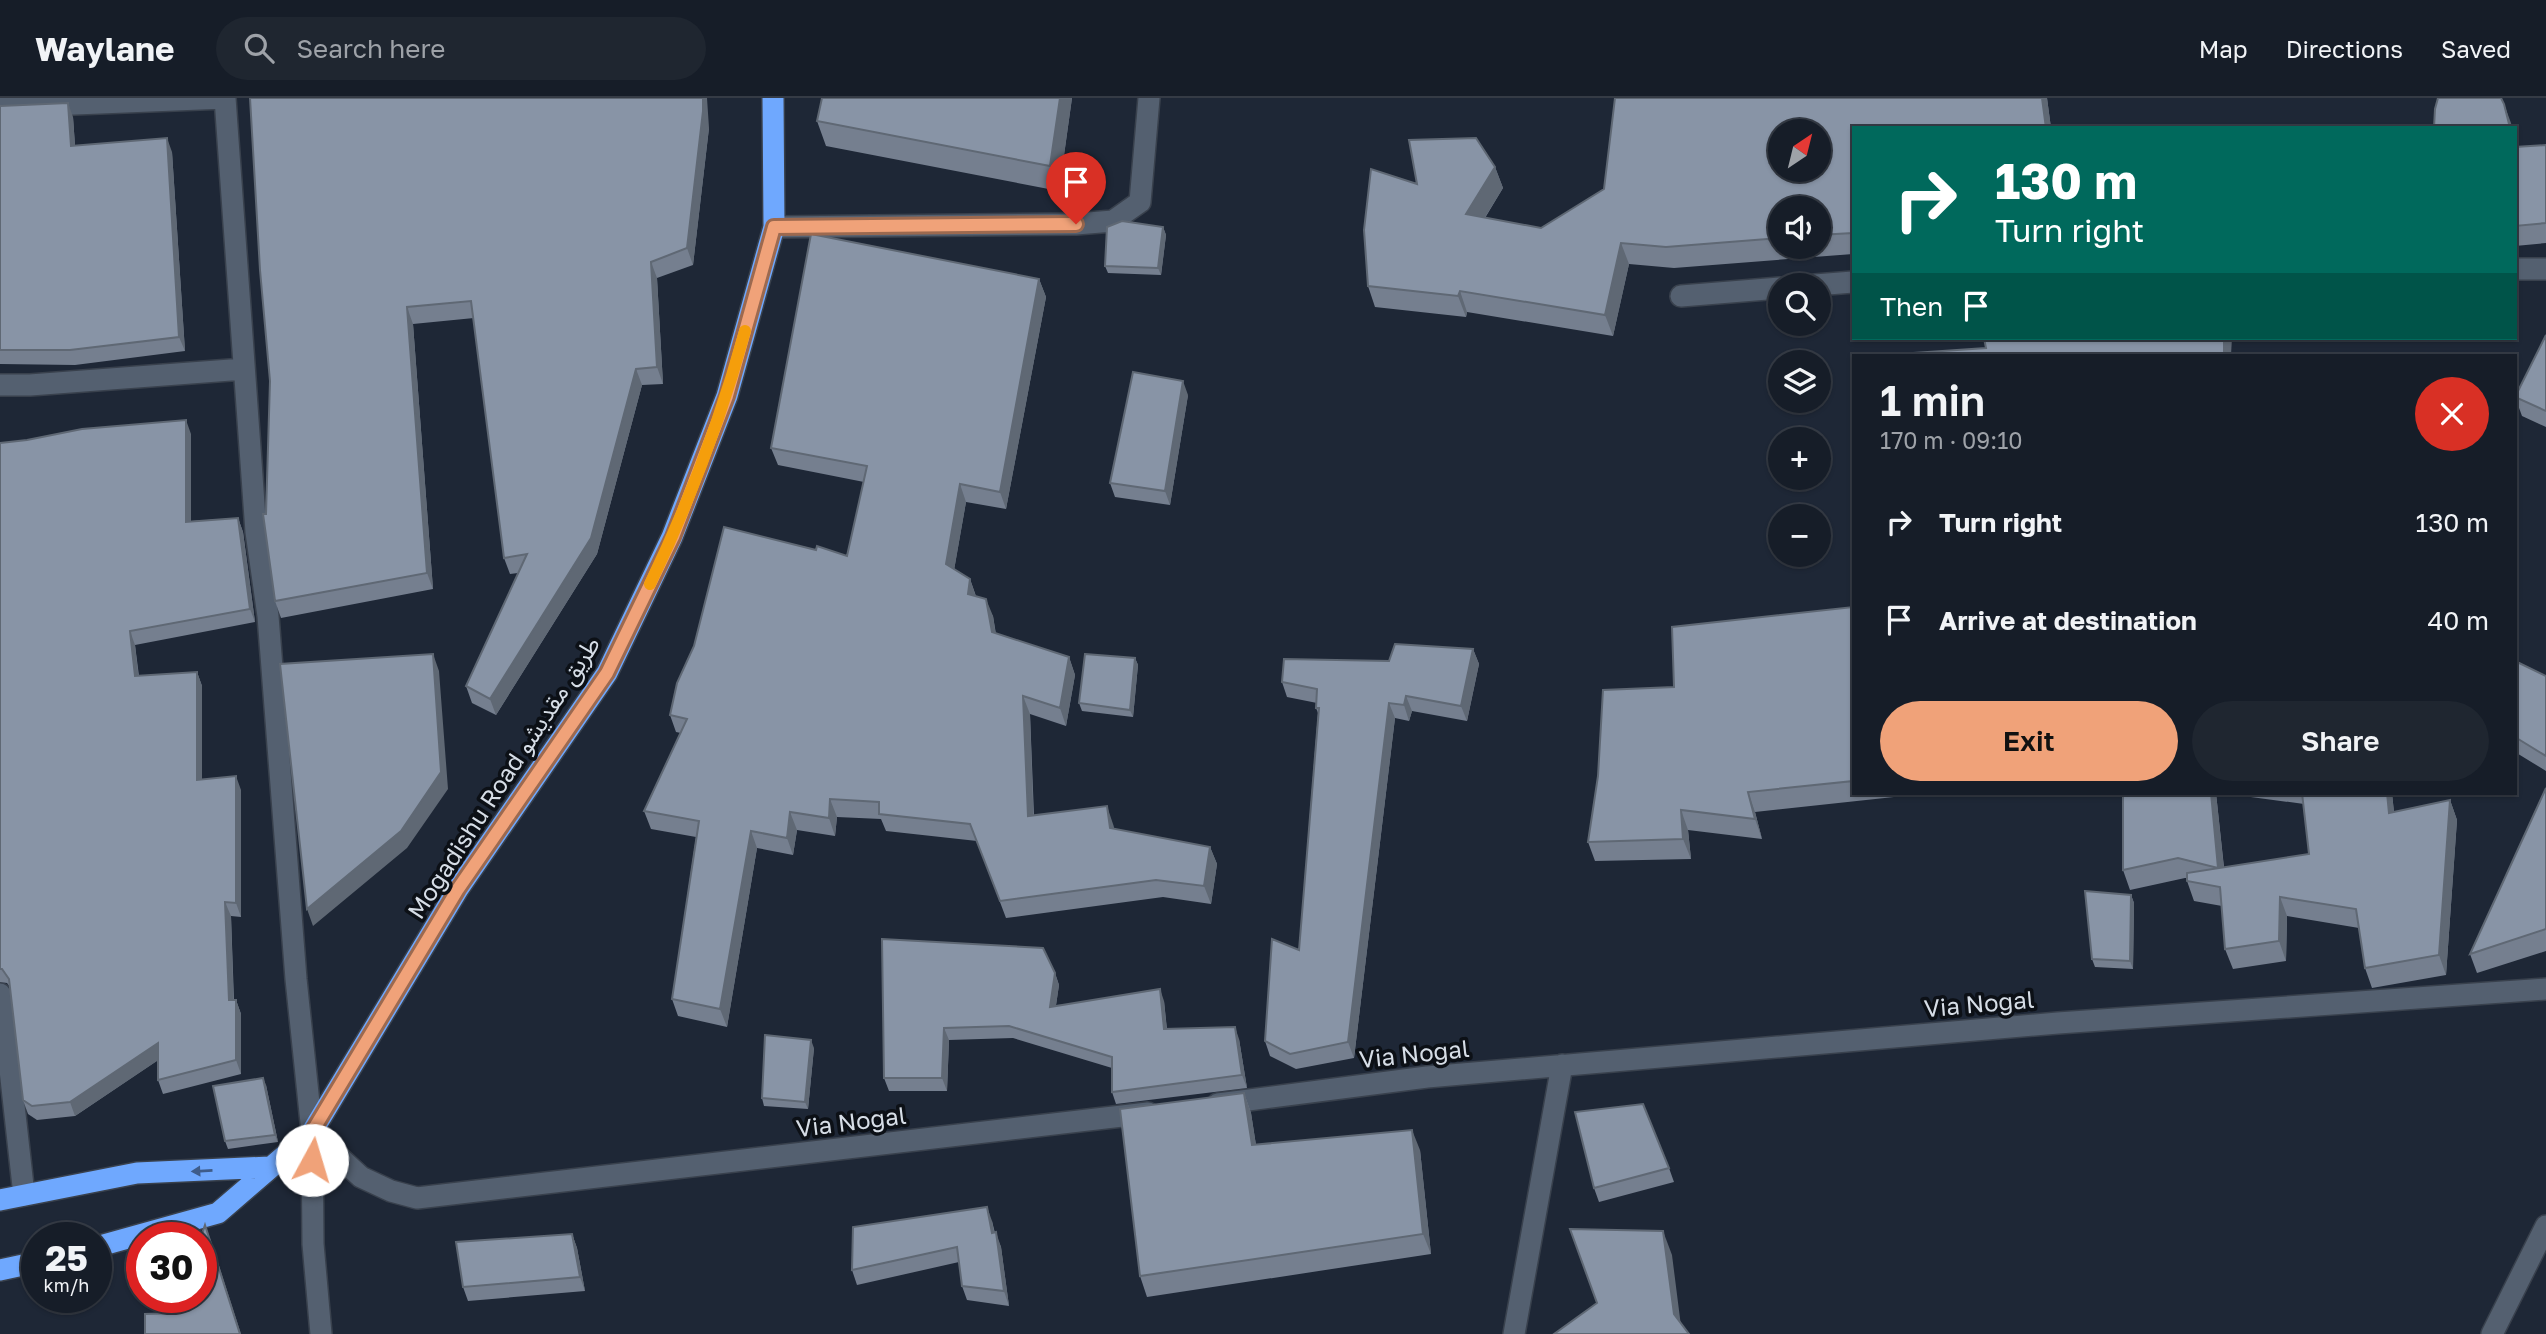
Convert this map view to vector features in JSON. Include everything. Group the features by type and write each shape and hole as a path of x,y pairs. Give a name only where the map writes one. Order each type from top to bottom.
{"highway":[{"name":"Mogadishu Road طريق مقديشو","path":"112,1243 218,1213 312,1132 458,889 607,673 673,537 727,396 774,227 774,98"},
{"path":"0,1200 137,1173 270,1167"},
{"path":"0,1270 21,1265"}],"street":[{"path":"0,107 225,98 256,532 268,616 295,965 312,1132 313,1244 321,1334"},
{"path":"774,227 1076,224 1113,221 1140,202 1149,98"},
{"path":"2517,269 2546,269"},
{"path":"1831,284 1852,282"},
{"path":"1682,296 1768,289"},
{"path":"0,385 244,369"},
{"name":"Via Nogal","path":"1200,1107 1427,1077 1562,1065 2059,1023 2546,989"},
{"path":"0,994 24,1195"},
{"path":"1514,1334 1562,1065"},
{"name":"Via Nogal","path":"312,1132 361,1177 391,1191 417,1198 1165,1111"},
{"path":"2492,1334 2546,1226"}],"building":[{"path":"250,98 703,98 687,248 651,262 657,367 636,369 591,538 490,699 466,686 527,554 504,558 471,301 407,307 427,573 275,601 263,514 266,514 270,381 260,270"},
{"path":"822,98 1060,98 1050,166 817,121"},
{"path":"1615,98 2042,98 2046,126 1852,126 1852,233 1831,234 1831,196 1768,196 1768,239 1666,247 1621,243 1605,315 1460,291 1458,296 1368,286 1364,230 1371,169 1417,184 1409,140 1476,138 1495,167 1466,214 1541,228 1604,189"},
{"path":"2438,98 2501,98 2510,126 2434,126"},
{"path":"68,103 71,146 167,138 179,337 70,350 0,350 0,106"},
{"path":"2546,145 2546,223 2517,226 2517,147"},
{"path":"1122,221 1163,227 1158,268 1105,266 1107,227"},
{"path":"811,234 1039,279 1000,492 960,484 946,564 970,579 968,594 986,599 992,632 1069,657 1060,708 1023,696 1028,816 1107,806 1110,828 1210,847 1204,886 1156,880 1000,901 970,824 879,814 879,802 830,799 829,818 790,812 787,838 751,831 720,1009 672,999 699,821 644,811 687,719 670,715 677,683 694,646 724,527 816,550 817,546 847,556 867,466 771,448"},
{"path":"2546,335 2546,411 2517,398"},
{"path":"1984,340 2224,340 2224,354 1897,354 1986,348"},
{"path":"1133,372 1183,381 1165,491 1110,483"},
{"path":"186,420 186,522 238,518 250,609 130,631 135,676 197,672 197,780 236,776 236,903 225,902 229,1000 236,1000 236,1060 158,1080 158,1043 70,1102 32,1106 23,1100 9,979 0,969 0,443 82,429"},
{"path":"1852,607 1852,781 1748,792 1755,819 1681,810 1683,839 1588,842 1598,776 1603,690 1674,687 1672,627"},
{"path":"1395,644 1473,649 1461,706 1406,696 1404,705 1389,703 1348,1042 1290,1054 1265,1041 1272,939 1299,950 1319,708 1316,708 1317,689 1282,682 1284,659 1389,661"},
{"path":"433,654 441,772 401,831 307,909 280,664"},
{"path":"1085,654 1135,658 1130,710 1079,703"},
{"path":"2517,662 2546,676 2546,756 2517,738"},
{"path":"2546,788 2546,929 2470,954"},
{"path":"2123,795 2211,795 2218,868 2178,858 2123,870"},
{"path":"2302,795 2387,795 2389,813 2450,800 2439,955 2365,968 2356,909 2280,897 2279,941 2225,949 2220,887 2187,881 2187,873 2309,854"},
{"path":"2085,891 2131,895 2130,961 2092,959"},
{"path":"882,939 1043,948 1055,973 1050,1007 1160,989 1164,1029 1235,1027 1242,1075 1112,1092 1112,1057 1009,1026 944,1028 942,1078 884,1078"},
{"path":"765,1035 811,1040 805,1102 762,1098"},
{"path":"263,1078 275,1135 225,1141 213,1086"},
{"path":"1244,1093 1252,1145 1412,1130 1423,1234 1140,1276 1120,1109"},
{"path":"1643,1104 1669,1168 1594,1188 1575,1112"},
{"path":"987,1207 992,1233 996,1232 1004,1291 962,1286 957,1247 852,1270 853,1227"},
{"path":"1570,1229 1663,1231 1674,1314 1689,1334 1554,1334 1597,1303"},
{"path":"572,1234 580,1277 463,1287 456,1242"},
{"path":"217,1262 240,1334 145,1334 145,1314 217,1313"}],"slow traffic":[{"path":"650,584 673,537 727,396 745,331"}],"route":[{"path":"312,1160 312,1132 458,889 607,673 673,537 727,396 774,227 1076,224"}]}
